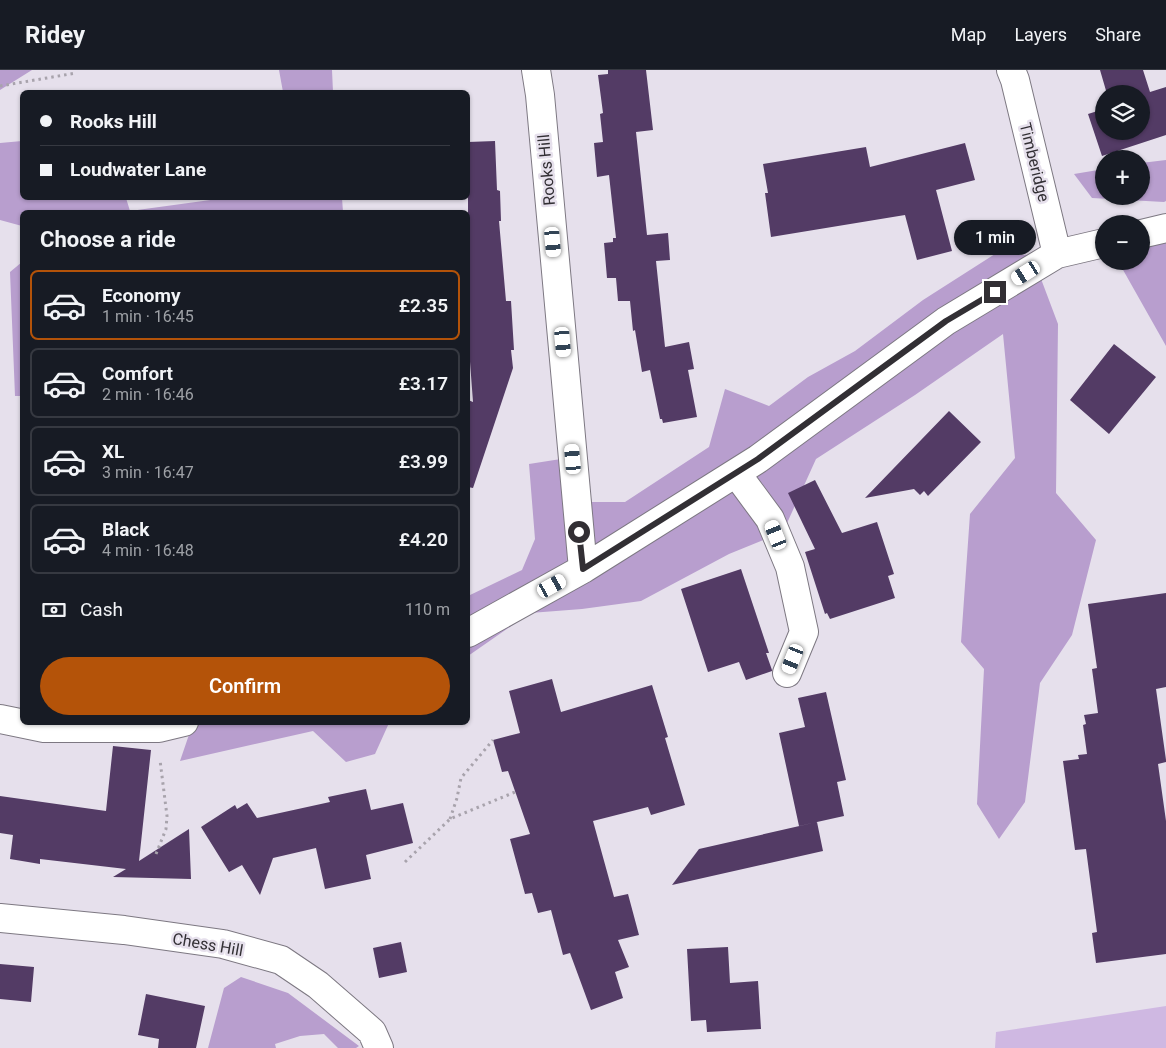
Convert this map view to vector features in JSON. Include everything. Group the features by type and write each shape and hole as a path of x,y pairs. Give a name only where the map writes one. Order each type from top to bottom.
{"street":[{"name":"Rooks Hill","path":"536,70 540,95 583,569"},
{"name":"Timberidge","path":"1011,70 1057,254"},
{"path":"1150,232 1166,228"},
{"path":"470,632 583,569 758,459 946,321 1057,254 1095,245"},
{"path":"736,473 770,518 790,567 804,632 787,673"},
{"path":"0,719 20,723"},
{"path":"29,725 44,728 159,728 172,725"},
{"name":"Chess Hill","path":"0,918 124,930 223,944 281,960 318,985 372,1032 379,1048"}],"path":[{"path":"0,86 76,73"},
{"path":"450,819 461,778 493,740"},
{"path":"156,854 166,829 167,816 159,757"},
{"path":"405,862 450,819 515,792"}],"shaded area":[{"path":"0,70 32,70 0,90"},
{"path":"279,70 332,70 333,90 283,90"},
{"path":"20,141 20,200 127,200 130,210 20,210 20,225 0,220 0,143"},
{"path":"1166,160 1166,201 1164,202 1150,201 1150,162"},
{"path":"1095,170 1095,198 1092,198 1074,174"},
{"path":"210,200 342,200 343,210 137,210"},
{"path":"1166,237 1166,346 1123,270 1150,270 1150,241"},
{"path":"995,254 1032,255 1058,324 1056,493 1096,540 1072,635 1040,683 1025,802 999,839 977,804 984,669 961,642 970,514 1015,458 1003,334 915,395 816,459 783,532 729,554 641,601 582,609 530,613 470,655 470,595 522,570 535,539 529,464 580,456 592,502 625,502 709,447 725,389 769,406 808,377 855,351 923,300"},
{"path":"20,264 20,396 15,396 10,272"},
{"path":"192,725 388,725 375,754 346,762 313,731 180,761"},
{"path":"241,977 288,993 359,1046 356,1048 338,1048 324,1034 300,1036 275,1044 276,1048 208,1048 224,988"},
{"path":"1166,1006 1166,1048 995,1048 996,1032"}],"building":[{"path":"608,70 646,70 653,130 636,132 647,235 668,233 670,260 656,261 665,347 689,342 694,369 688,370 697,417 663,423 662,419 660,419 650,370 642,372 635,330 633,331 630,301 618,301 616,278 607,278 604,243 613,242 613,238 616,238 609,175 597,177 594,143 603,142 600,114 603,113 598,75 608,74"},
{"path":"1100,70 1143,70 1148,85 1104,85"},
{"path":"1166,87 1166,135 1120,150 1100,150 1097,140 1150,140 1150,92"},
{"path":"1095,112 1095,135 1088,114"},
{"path":"495,141 497,190 500,191 501,221 499,221 506,301 511,301 514,350 511,350 513,368 473,488 470,487 470,401 473,402 470,362 470,210 468,210 468,200 470,200 470,142"},
{"path":"965,143 975,180 936,190 952,251 917,260 905,215 771,237 765,193 768,193 763,164 866,147 870,167"},
{"path":"1114,344 1156,377 1109,434 1070,400"},
{"path":"949,411 981,442 928,496 924,491 920,495 914,489 865,498"},
{"path":"815,480 842,533 877,522 894,574 888,576 895,598 830,619 827,613 825,614 805,552 815,549 788,493"},
{"path":"741,569 769,653 766,653 772,670 746,680 739,662 708,672 681,589"},
{"path":"1166,593 1166,687 1156,689 1166,760 1166,762 1158,764 1166,821 1166,954 1096,963 1092,933 1097,932 1086,849 1075,850 1063,761 1079,759 1078,755 1087,754 1083,725 1086,724 1084,715 1098,713 1092,669 1097,668 1088,604"},
{"path":"552,679 561,712 652,685 668,737 665,738 685,805 651,815 648,807 593,821 614,897 628,894 639,935 618,940 629,967 615,972 623,998 591,1010 570,953 563,955 551,910 538,913 532,893 525,894 510,839 530,834 508,771 502,772 493,740 520,733 509,691"},
{"path":"826,692 846,780 837,782 844,816 799,826 779,733 805,727 798,698"},
{"path":"113,746 151,750 139,861 189,829 191,879 113,877 126,869 40,859 40,864 10,859 13,835 0,833 0,796 106,811"},
{"path":"366,789 371,810 403,803 413,843 366,855 371,879 325,889 316,848 273,858 260,895 242,865 229,872 201,827 235,805 237,809 247,803 257,818 330,802 328,797"},
{"path":"817,822 823,851 672,885 699,849"},
{"path":"401,942 407,972 379,978 373,948"},
{"path":"728,947 730,983 758,981 761,1029 707,1032 706,1020 691,1021 687,949"},
{"path":"0,964 34,967 31,1002 0,999"},
{"path":"146,994 205,1006 196,1048 158,1048 159,1039 138,1035"}],"route":[{"path":"579,532 583,569 758,459 946,321 995,292"}]}
